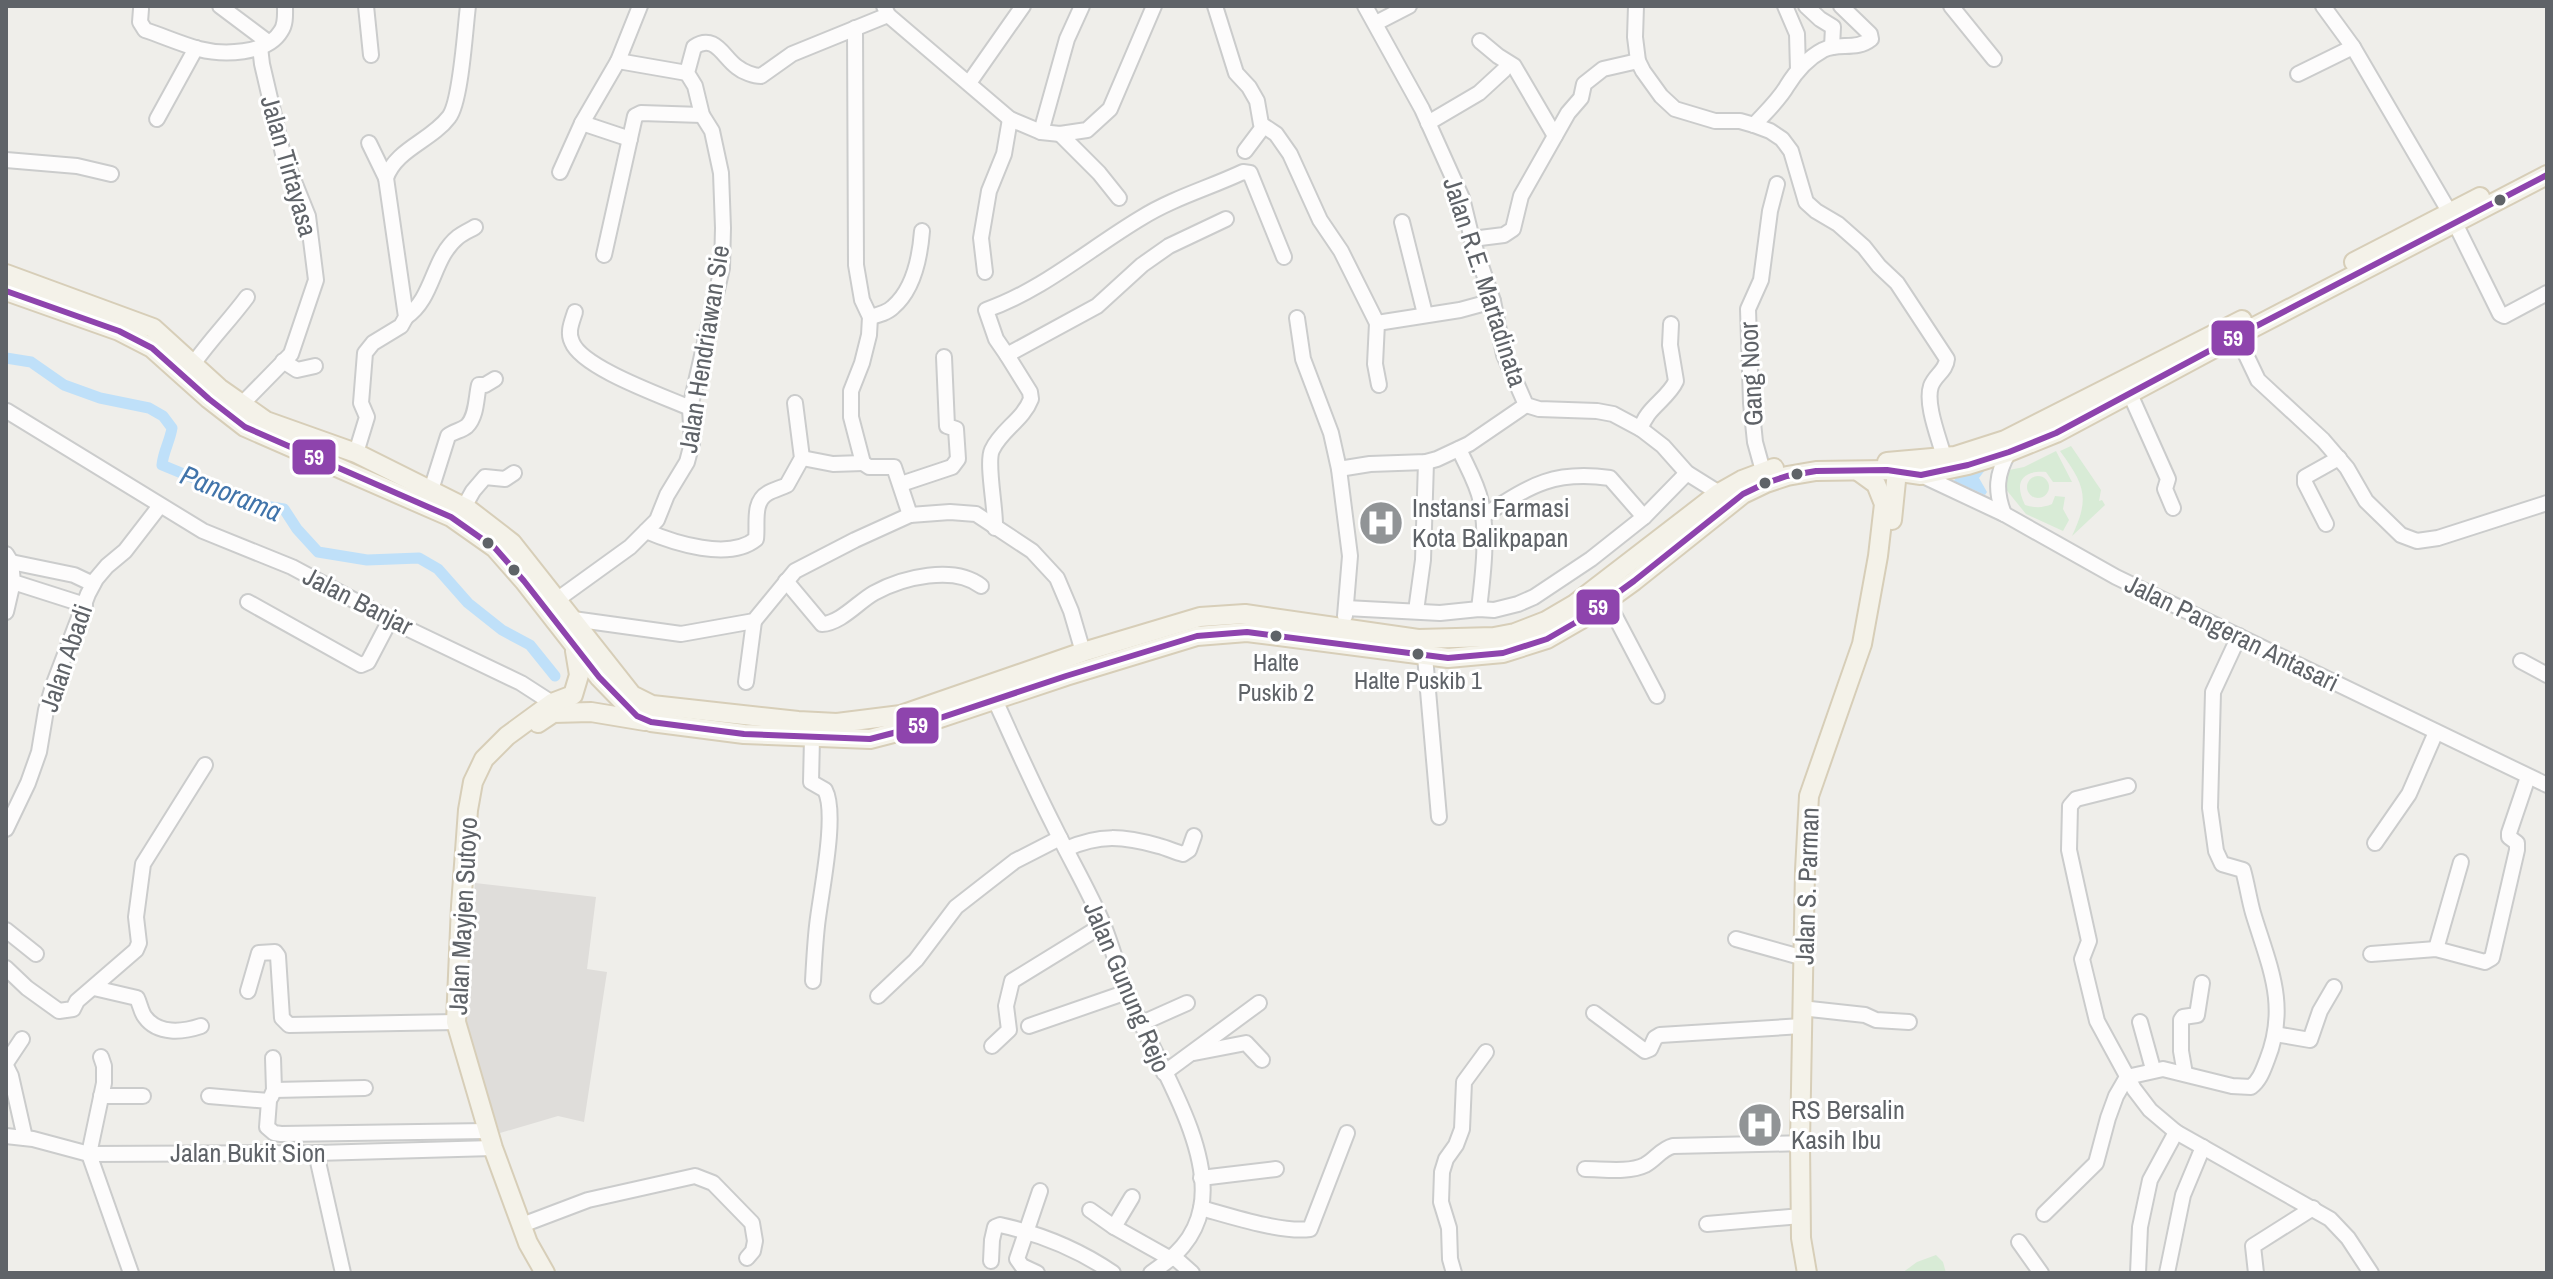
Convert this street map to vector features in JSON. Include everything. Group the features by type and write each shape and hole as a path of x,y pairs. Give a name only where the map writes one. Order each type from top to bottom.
{"main road":[{"path":"1343,626 1425,656 1457,658 1503,653 1547,639 1607,601 1743,494 1766,483 1816,471 1897,471 1921,475 1968,465 2056,433 2452,219 2547,163"},
{"path":"595,694 624,695 652,705 837,723 901,715 1083,652 1200,617 1245,614 1418,639 1461,639 1515,633 1546,621 1612,578 1719,493 1763,471 1815,461 1893,462 1944,457 2005,440 2547,175"},
{"path":"6,274 153,328 219,388 266,421 356,453 428,498 495,548 524,581 574,648 595,694"},
{"path":"6,291 119,331 152,348 245,427 428,498 464,507 512,543 597,652 637,716 651,722"},
{"name":"Jalan S. Parman","path":"1806,1018 1804,958 1809,796 1862,644 1878,556 1883,501 1876,484 1858,471"},
{"name":"Jalan S. Parman","path":"1807,1273 1801,1216 1806,1018 1820,797 1871,648 1888,556 1897,471"},
{"name":"Jalan Mayjen Sutoyo","path":"545,1273 528,1243 490,1139 456,1022 468,810 473,782 484,759 507,736 552,703 573,695 595,694 651,722 744,734 870,739 1197,636 1343,626"},
{"path":"573,695 579,675 574,648"},
{"path":"595,694 600,663 597,652"},
{"name":"Jalan Mayjen Sutoyo","path":"500,745 553,713 595,694"},
{"name":"Jalan S. Parman","path":"1804,1143 1810,1244 1815,1273"}],"street":[{"path":"220,6 264,44"},
{"path":"141,9 140,22 145,30 196,48 234,52 264,44 281,33 285,6"},
{"path":"366,6 371,55"},
{"path":"386,178 398,158 432,134 452,112 468,6"},
{"path":"560,172 582,123 618,61 640,6"},
{"path":"969,83 1023,6"},
{"path":"1041,132 1063,51 1082,6"},
{"path":"618,61 687,73 690,55 700,43 720,48 737,67 757,77 792,54 855,28 886,10 1010,119 1041,132 1060,134 1087,130 1110,109 1154,6"},
{"path":"1215,6 1236,73 1257,101 1263,127 1276,134 1290,154 1315,210 1341,251 1377,323 1375,364 1379,385"},
{"name":"Jalan R.E. Martadinata","path":"1365,6 1428,123 1462,198 1493,301 1504,355 1526,405 1539,409 1613,414 1641,429 1663,446 1687,473 1719,493"},
{"path":"1376,23 1409,6"},
{"path":"1636,6 1638,61 1656,89 1675,109 1715,121 1740,121 1770,131 1782,139 1791,151 1806,202 1864,247 1897,283 1945,355 1946,366 1932,383 1929,395 1944,457"},
{"path":"1785,6 1797,34 1798,70"},
{"path":"1806,6 1857,47"},
{"path":"1754,125 1798,70 1820,51 1832,47 1857,47 1872,37 1841,6"},
{"path":"1951,6 1994,59"},
{"path":"2323,6 2353,47 2452,219 2500,314 2504,316 2547,293"},
{"path":"1832,47 1833,27"},
{"path":"855,28 856,265 862,300 870,317 862,363 851,391 851,417 863,463 867,467 894,467 910,515"},
{"path":"1480,41 1514,66 1555,136"},
{"name":"Jalan Tirtayasa","path":"241,405 292,351 316,277 308,216 283,154 262,64 264,44"},
{"path":"2298,74 2353,47"},
{"path":"157,119 196,48"},
{"path":"1472,239 1504,235 1513,229 1521,196 1568,113 1581,98 1584,84 1603,69 1638,61"},
{"path":"1428,123 1463,104 1504,70"},
{"name":"Jalan Hendriawan Sie","path":"558,599 630,547 657,520 667,495 687,462 692,443 690,408 722,268 721,173 712,131 702,115 695,86 687,73"},
{"path":"604,255 635,116 702,115"},
{"path":"985,272 981,238 989,191 1004,154 1010,119"},
{"path":"582,123 630,139"},
{"path":"1245,151 1263,127"},
{"path":"1060,134 1119,198"},
{"path":"369,143 386,178 406,317"},
{"path":"6,160 77,166 111,174"},
{"path":"995,528 996,509 989,464 991,452 1018,421 1031,399 1030,392 996,339 986,310 1032,289 1153,211 1243,172 1250,173 1284,257"},
{"name":"Gang Noor","path":"1763,471 1755,442 1751,403 1748,309 1761,280 1770,211 1777,184"},
{"path":"1007,355 1097,306 1142,265 1169,246 1226,219"},
{"path":"1402,222 1425,314"},
{"path":"356,453 367,417 361,403 365,353 373,343 401,326 406,317 417,309 450,246 475,227"},
{"path":"870,317 892,309 910,283 921,253 922,231"},
{"path":"194,363 247,297"},
{"path":"1377,323 1460,310 1493,301"},
{"path":"575,312 570,339 575,349 587,360 690,408"},
{"path":"1297,318 1303,359 1331,433 1339,469 1350,556 1343,626 1416,611 1494,610 1534,597 1591,559 1644,517 1687,473"},
{"path":"1641,429 1646,416 1664,400 1676,381 1670,345 1671,324"},
{"path":"2237,336 2258,380 2323,440 2339,458 2372,508 2401,535 2417,541 2438,538 2547,503"},
{"path":"901,484 952,467 958,459 956,429 947,426 944,357"},
{"path":"283,361 297,370 315,366"},
{"path":"428,498 448,436 463,429 470,421 479,385 495,379"},
{"path":"2130,394 2168,479 2165,489 2173,508"},
{"path":"646,531 674,543 713,549 732,549 750,544 757,537 756,515 760,499 787,485 802,458 795,403"},
{"path":"1339,469 1370,464 1426,462 1459,449 1526,405"},
{"name":"Jalan Banjar","path":"7,411 159,507 203,531 292,567 390,620 492,668 552,703"},
{"path":"1459,449 1476,486 1483,516 1479,609"},
{"path":"2004,514 1998,500 1997,481 2009,452"},
{"path":"802,458 833,464 863,463"},
{"path":"2326,524 2305,483 2305,477 2339,458"},
{"path":"1416,611 1423,560 1426,462"},
{"path":"464,507 485,477 505,479 514,473"},
{"path":"1483,516 1527,488 1548,479 1581,474 1610,478 1644,517"},
{"name":"Jalan Pangeran Antasari","path":"1921,475 2004,514 2116,577 2547,785"},
{"name":"Jalan Abadi","path":"6,829 28,783 39,752 53,686 93,584 107,566 125,551 159,507"},
{"path":"746,682 754,621 795,571 910,515 976,514 1032,551 1057,578 1083,652"},
{"path":"6,612 13,582 8,558 74,575 93,584"},
{"path":"786,581 822,624 832,622 876,591 910,580 947,573 972,579 981,586"},
{"path":"13,582 85,605"},
{"path":"1607,601 1657,696"},
{"path":"248,602 361,665 368,662 390,620"},
{"path":"573,619 681,634 754,621"},
{"path":"2044,1214 2096,1163 2108,1118 2127,1077 2163,1069 2232,1086 2251,1087 2258,1081 2275,1034 2277,991 2243,870 2222,864 2216,851 2210,808 2213,692 2239,636"},
{"path":"1425,656 1439,817"},
{"path":"2521,661 2547,675"},
{"name":"Jalan Gunung Rejo","path":"995,700 1103,925 1140,1024 1192,1135 1201,1178 1201,1208 1186,1245 1173,1258"},
{"path":"2375,843 2409,794 2436,732"},
{"path":"812,738 811,782 825,790 829,801 829,832 816,930 813,981"},
{"path":"6,968 59,1011 73,1009 77,1001 138,947 136,917 143,864 205,765"},
{"path":"2371,954 2436,949 2485,962 2492,958 2517,850 2517,843 2509,837 2509,833 2528,777"},
{"path":"2128,786 2072,802 2069,813 2069,850 2089,941 2082,959 2100,1027 2144,1103 2176,1132 2338,1225 2371,1273"},
{"path":"878,996 916,960 956,907 1015,861 1063,844 1107,837 1128,839 1183,854 1189,850 1194,836"},
{"path":"2436,949 2461,862"},
{"path":"992,1046 1009,1030 1006,1002 1012,981 1103,925"},
{"path":"6,930 36,954"},
{"path":"1736,939 1804,958"},
{"path":"248,991 259,953 275,952 278,956 282,1018 289,1025 456,1022"},
{"path":"2185,1074 2181,1020 2197,1015 2202,983"},
{"path":"2275,1034 2310,1040 2320,1011 2334,987"},
{"path":"94,988 137,998 146,1018 163,1030 185,1031 201,1026"},
{"path":"1029,1026 1127,992"},
{"path":"1140,1024 1187,1003"},
{"path":"1164,1073 1259,1003"},
{"path":"1594,1013 1648,1051 1656,1036 1660,1035 1806,1018 1865,1015 1876,1020 1909,1022"},
{"path":"2140,1022 2153,1069"},
{"path":"22,1039 6,1064 25,1138"},
{"path":"1189,1054 1244,1043 1262,1060"},
{"path":"1454,1273 1450,1259 1450,1235 1441,1202 1442,1172 1462,1129 1464,1082 1486,1052"},
{"path":"101,1057 104,1066 101,1096 89,1154 131,1273"},
{"path":"273,1058 267,1127 274,1133 490,1139"},
{"path":"209,1096 272,1096 365,1088"},
{"path":"101,1096 143,1096"},
{"path":"2138,1273 2140,1227 2150,1180 2176,1132"},
{"path":"1201,1208 1266,1224 1310,1229 1347,1133"},
{"name":"Jalan Bukit Sion","path":"6,1136 89,1154 316,1153 490,1139"},
{"path":"1585,1169 1636,1168 1646,1164 1666,1147 1673,1146 1804,1143"},
{"path":"2167,1273 2183,1195 2203,1147"},
{"path":"316,1153 343,1273"},
{"path":"1201,1178 1276,1169"},
{"path":"522,1225 588,1200 695,1176 713,1183 752,1223 755,1232 753,1251 747,1258"},
{"path":"1037,1273 1022,1266 1017,1259 1040,1191"},
{"path":"1114,1227 1132,1197"},
{"path":"2256,1273 2253,1246 2313,1208"},
{"path":"1090,1210 1114,1227 1173,1258 1192,1273"},
{"path":"1707,1224 1801,1216"},
{"path":"991,1261 992,1240 997,1225 1026,1231 1070,1247 1113,1273"},
{"path":"2019,1242 2041,1273"},
{"path":"1151,1273 1173,1258"}],"shaded area":[{"path":"475,883 596,897 587,969 607,972 584,1122 558,1116 500,1133 463,1024"}],"green space":[{"path":"2071,446 2101,490 2099,501 2102,500 2105,505 2072,536 2083,501 2080,483 2060,451"},
{"path":"2056,451 2072,482 2053,482 2046,472 2037,472 2025,476 2020,490 2025,505 2032,507 2052,504 2055,496 2065,497 2063,509 2069,520 2063,531 2026,514 2004,487 2005,475 2009,470 2024,467"},
{"path":"2038,476 2046,479 2049,487 2046,495 2038,498 2030,495 2027,487 2030,479"},
{"path":"1936,1255 1943,1262 1946,1273 1902,1273 1917,1262"}],"water":[{"path":"1985,470 1979,478 1987,492 1985,495 1954,481 1957,475"}],"waterway":[{"name":"Panorama","path":"6,358 31,362 64,385 100,398 149,408 163,416 172,428 162,465 252,504 284,509 318,552 367,560 419,558 438,569 468,603 502,630 530,645 555,676"}],"transit line":[{"name":"59","path":"6,291 119,331 152,348 245,427 451,517 495,548 599,677 637,716 651,722 744,734 870,739 1197,636 1247,632 1448,658 1503,653 1547,639 1580,620 1634,581 1743,494 1766,483 1816,471 1887,470 1921,475 2009,452 2056,433 2547,175"}],"place":[{"name":"Instansi Farmasi Kota Balikpapan","path":"1381,523"},
{"name":"Halte Puskib 2","path":"1276,636"},
{"name":"Halte Puskib 1","path":"1418,654"},
{"name":"RS Bersalin Kasih Ibu","path":"1760,1125"}]}
